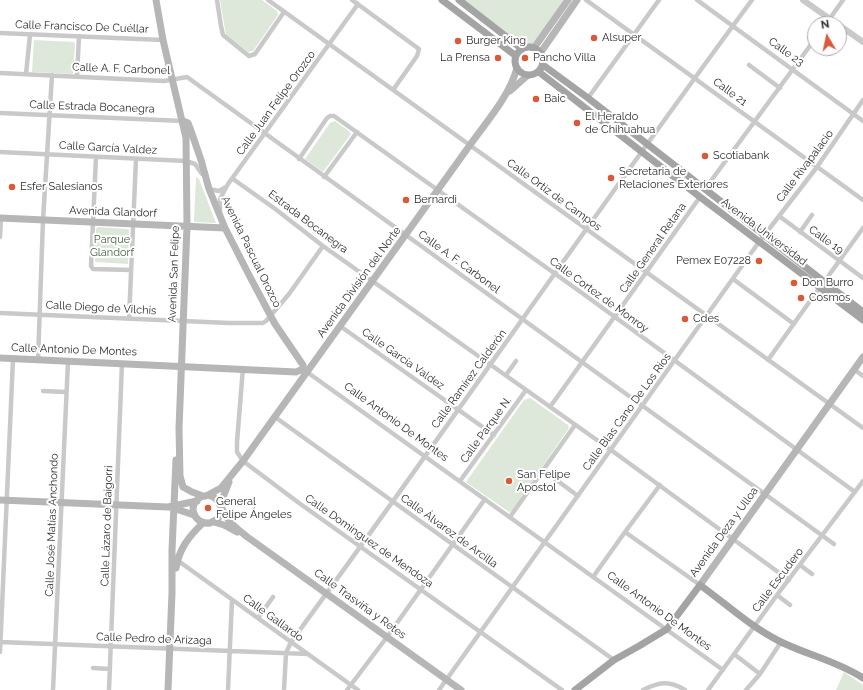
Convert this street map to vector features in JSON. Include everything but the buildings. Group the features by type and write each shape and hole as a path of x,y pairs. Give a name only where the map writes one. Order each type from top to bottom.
{"main road":[{"name":"Avenida Pascual Orozco","path":"156,0 163,40 183,121 188,123 190,128 201,160 206,181 220,217 271,316 303,365 305,371"},
{"path":"442,0 516,56"},
{"path":"459,0 522,49"},
{"path":"538,50 568,0"},
{"path":"538,50 551,39 577,0"},
{"path":"530,47 538,50 544,60 539,72 536,74 527,76 522,74 517,68 515,60 516,56 522,49 530,47"},
{"name":"Avenida Universidad","path":"543,65 588,98 764,235 863,320"},
{"name":"Avenida División del Norte","path":"502,100 517,68"},
{"name":"Avenida Universidad","path":"539,72 760,242 863,312"},
{"name":"Avenida División del Norte","path":"205,496 221,488 232,476 275,417 305,371 340,326 502,100 517,83 527,76"},
{"name":"Avenida San Felipe","path":"168,690 173,584 172,507 179,428 187,226 186,138 183,121"},
{"name":"Avenida Glandorf","path":"0,218 225,228"},
{"name":"Avenida Deza y Ulloa","path":"574,690 614,660 667,629 863,357"},
{"name":"Calle Antonio De Montes","path":"0,358 243,368 296,372 305,371"},
{"name":"Avenida San Felipe","path":"179,428 180,471 182,484 188,491 205,496"},
{"name":"Avenida División del Norte","path":"221,507 232,476"},
{"path":"3,501 172,507 197,501 205,496 215,498 221,507 220,515 210,524 203,523 194,516 172,507"},
{"path":"194,516 193,508 197,501"},
{"name":"Calle Trasviña y Retes","path":"221,507 228,520 246,536 461,690"},
{"name":"Calle Trasviña y Retes","path":"214,522 224,525 246,536"},
{"name":"Avenida San Felipe","path":"173,584 177,560 182,546 203,523"},
{"path":"700,584 755,626 781,642 845,667 863,678"}],"street":[{"path":"217,0 222,33 249,56 255,54 284,12"},
{"name":"Calle Ortiz de Campos","path":"268,0 863,428"},
{"path":"352,0 418,47 419,51 417,56 393,90"},
{"name":"Calle 21","path":"586,0 863,200"},
{"path":"588,98 659,0"},
{"name":"Calle 23","path":"698,0 863,121"},
{"name":"Calle Ramírez Calderón","path":"284,690 286,653 291,642 647,144 752,0"},
{"path":"803,0 822,16"},
{"path":"832,16 843,0"},
{"name":"Calle Juan Felipe Orozco","path":"220,217 219,201 228,184 358,4"},
{"path":"847,31 863,42"},
{"name":"Calle Francisco De Cuéllar","path":"0,33 163,40"},
{"path":"26,74 30,35"},
{"path":"77,76 79,36"},
{"path":"705,189 807,50"},
{"path":"749,65 780,88"},
{"name":"Calle A. F. Carbonel","path":"0,72 164,81 173,80 184,76 187,77 834,544"},
{"path":"38,360 43,220 52,75"},
{"name":"Calle Rivapalacio","path":"760,242 817,167 863,100"},
{"name":"Calle Estrada Bocanegra","path":"0,113 183,121"},
{"name":"Calle Cortez de Monroy","path":"299,159 330,116 334,116 555,274 855,492"},
{"path":"324,177 357,132"},
{"name":"Calle García Valdez","path":"0,152 186,161"},
{"path":"96,157 92,222 92,268 131,270"},
{"path":"129,318 136,159"},
{"path":"186,161 198,166 206,181"},
{"name":"Estrada Bocanegra","path":"232,179 372,280"},
{"path":"209,189 219,191 228,184"},
{"name":"Calle General Retana","path":"550,407 700,197"},
{"path":"800,232 812,215"},
{"name":"Calle 19","path":"779,216 863,278"},
{"path":"0,218 0,237"},
{"path":"768,360 863,228"},
{"name":"Calle Blas Cano De Los Ríos","path":"439,690 760,242"},
{"path":"271,316 289,294 323,246"},
{"path":"733,279 794,324"},
{"path":"372,280 660,485 789,580"},
{"name":"Calle Diego de Vilchis","path":"0,313 260,324 271,316"},
{"name":"Calle García Valdez","path":"340,326 494,435"},
{"path":"0,652 3,501 13,359"},
{"name":"Calle José Matías Anchondo","path":"53,690 68,361"},
{"path":"506,375 516,361"},
{"name":"Calle Lázaro de Baigorri","path":"109,690 122,363"},
{"path":"243,368 237,442 238,452 243,461"},
{"path":"854,370 863,376"},
{"name":"Calle Antonio De Montes","path":"305,371 723,670"},
{"name":"Calle Parque N.","path":"460,481 526,390"},
{"path":"43,391 66,392"},
{"name":"Calle Álvarez de Arcilla","path":"275,417 614,660"},
{"path":"510,517 575,425"},
{"name":"Calle Domínguez de Mendoza","path":"243,461 562,690"},
{"path":"543,470 578,496"},
{"name":"Calle Escudero","path":"708,690 863,481"},
{"path":"594,577 660,485"},
{"path":"347,690 387,637 485,499"},
{"path":"625,532 700,584"},
{"name":"Calle Gallardo","path":"177,560 358,690"},
{"path":"800,565 812,574"},
{"path":"777,595 790,605"},
{"path":"258,618 273,597"},
{"path":"228,690 232,600"},
{"name":"Calle Pedro de Arizaga","path":"0,642 308,654"},
{"path":"746,690 760,674 781,642"},
{"path":"734,654 760,674"},
{"path":"93,668 110,669"},
{"path":"643,690 653,685 662,683 677,685 685,690"}],"green space":[{"path":"220,0 262,0 277,11 278,15 253,51 248,52 226,35"},
{"path":"459,0 568,0 534,48 530,47 522,49"},
{"path":"34,40 74,42 73,74 32,72"},
{"path":"335,121 351,134 323,172 305,159 330,123"},
{"path":"196,177 199,179 216,223 194,221"},
{"name":"Parque Glandorf","path":"98,227 129,230 128,264 95,262 96,229"},
{"path":"530,398 568,425 569,428 512,511 509,512 466,482 524,400"},
{"path":"844,672 863,685 863,690 836,690"}],"place":[{"name":"Alsuper","path":"594,38"},
{"name":"Burger King","path":"458,41"},
{"name":"La Prensa","path":"498,58"},
{"name":"Pancho Villa","path":"525,58"},
{"name":"Baic","path":"536,99"},
{"name":"El Heraldo de Chihuahua","path":"577,123"},
{"name":"Scotiabank","path":"705,156"},
{"name":"Secretaria de Relaciones Exteriores","path":"611,178"},
{"name":"Esfer Salesianos","path":"12,187"},
{"name":"Bernardi","path":"406,200"},
{"name":"Pemex E07228","path":"759,261"},
{"name":"Don Burro","path":"794,283"},
{"name":"Cosmos","path":"801,298"},
{"name":"Cdes","path":"685,319"},
{"name":"San Felipe Apostol","path":"509,481"},
{"name":"General Felipe Ángeles","path":"208,508"}]}
